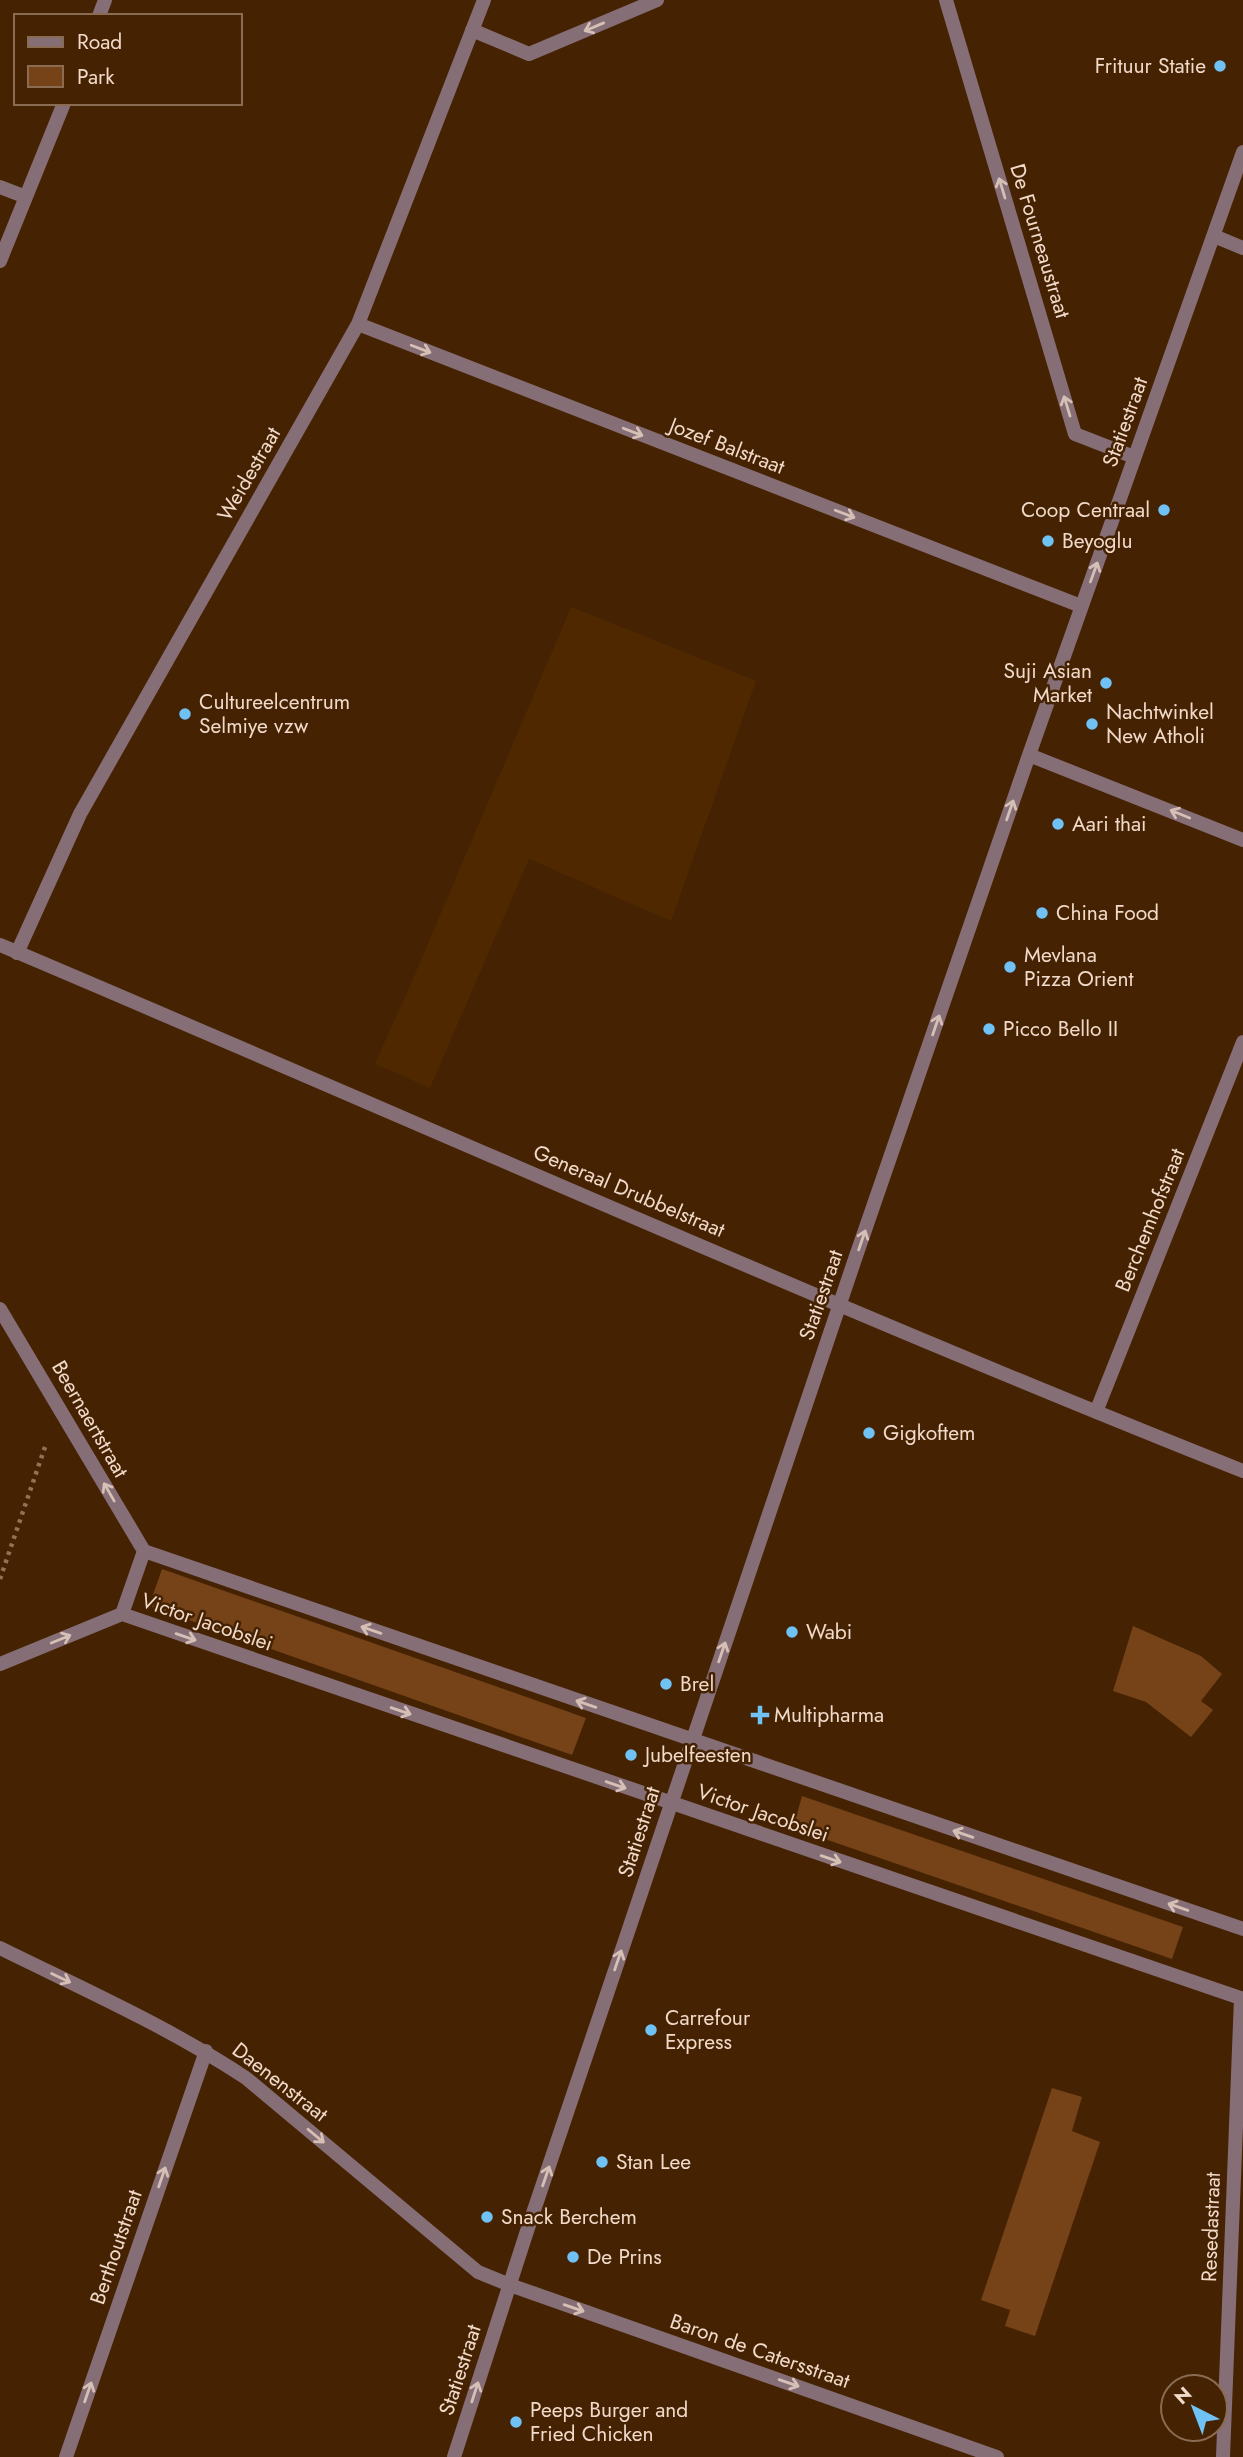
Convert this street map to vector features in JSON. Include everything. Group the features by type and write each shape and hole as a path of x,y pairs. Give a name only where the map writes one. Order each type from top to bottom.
{"street":[{"name":"Weidestraat","path":"17,953 80,814 358,324 484,0"},
{"path":"472,30 529,54 657,0"},
{"name":"De Fourneaustraat","path":"946,0 1075,434 1134,457"},
{"path":"0,261 63,105"},
{"name":"Statiestraat","path":"454,2457 691,1741 840,1304 1081,606 1243,152"},
{"path":"0,187 26,197"},
{"path":"1214,236 1243,248"},
{"name":"Jozef Balstraat","path":"358,324 1081,606"},
{"path":"1029,755 1243,840"},
{"name":"Generaal Drubbelstraat","path":"0,945 840,1304 1243,1471"},
{"name":"Berchemhofstraat","path":"1096,1412 1243,1042"},
{"name":"Beernaertstraat","path":"0,1309 144,1551"},
{"path":"144,1551 1243,1929"},
{"name":"Victor Jacobslei","path":"144,1551 122,1614 1242,1999"},
{"path":"0,1664 122,1614"},
{"name":"Daenenstraat","path":"0,1948 206,2051 246,2078 478,2272 510,2285"},
{"name":"Resedastraat","path":"1223,2457 1242,1999"},
{"name":"Berthoutstraat","path":"66,2457 206,2051"},
{"name":"Baron de Catersstraat","path":"510,2285 997,2457"}],"path":[{"path":"0,1579 59,1407"}],"shaded area":[{"path":"571,607 756,681 671,921 529,859 430,1088 375,1064"}],"green space":[{"path":"162,1569 586,1718 572,1755 149,1606"},
{"path":"1133,1626 1201,1656 1222,1674 1201,1701 1213,1710 1191,1737 1146,1702 1113,1691"},
{"path":"802,1796 1183,1927 1172,1959 793,1828"},
{"path":"1052,2088 1082,2097 1072,2131 1100,2142 1035,2336 1005,2326 1010,2310 981,2300"}],"place":[{"name":"Frituur Statie","path":"1220,66"},
{"name":"Coop Centraal","path":"1164,510"},
{"name":"Beyoglu","path":"1048,541"},
{"name":"Suji Asian Market","path":"1106,683"},
{"name":"Cultureelcentrum Selmiye vzw","path":"185,714"},
{"name":"Nachtwinkel New Atholi","path":"1092,724"},
{"name":"Aari thai","path":"1058,824"},
{"name":"China Food","path":"1042,913"},
{"name":"Mevlana Pizza Orient","path":"1010,967"},
{"name":"Picco Bello II","path":"989,1029"},
{"name":"Gigkoftem","path":"869,1433"},
{"name":"Wabi","path":"792,1632"},
{"name":"Brel","path":"666,1684"},
{"name":"Multipharma","path":"760,1715"},
{"name":"Jubelfeesten","path":"631,1755"},
{"name":"Carrefour Express","path":"651,2030"},
{"name":"Stan Lee","path":"602,2162"},
{"name":"Snack Berchem","path":"487,2217"},
{"name":"De Prins","path":"573,2257"},
{"name":"Peeps Burger and Fried Chicken","path":"516,2422"}]}
